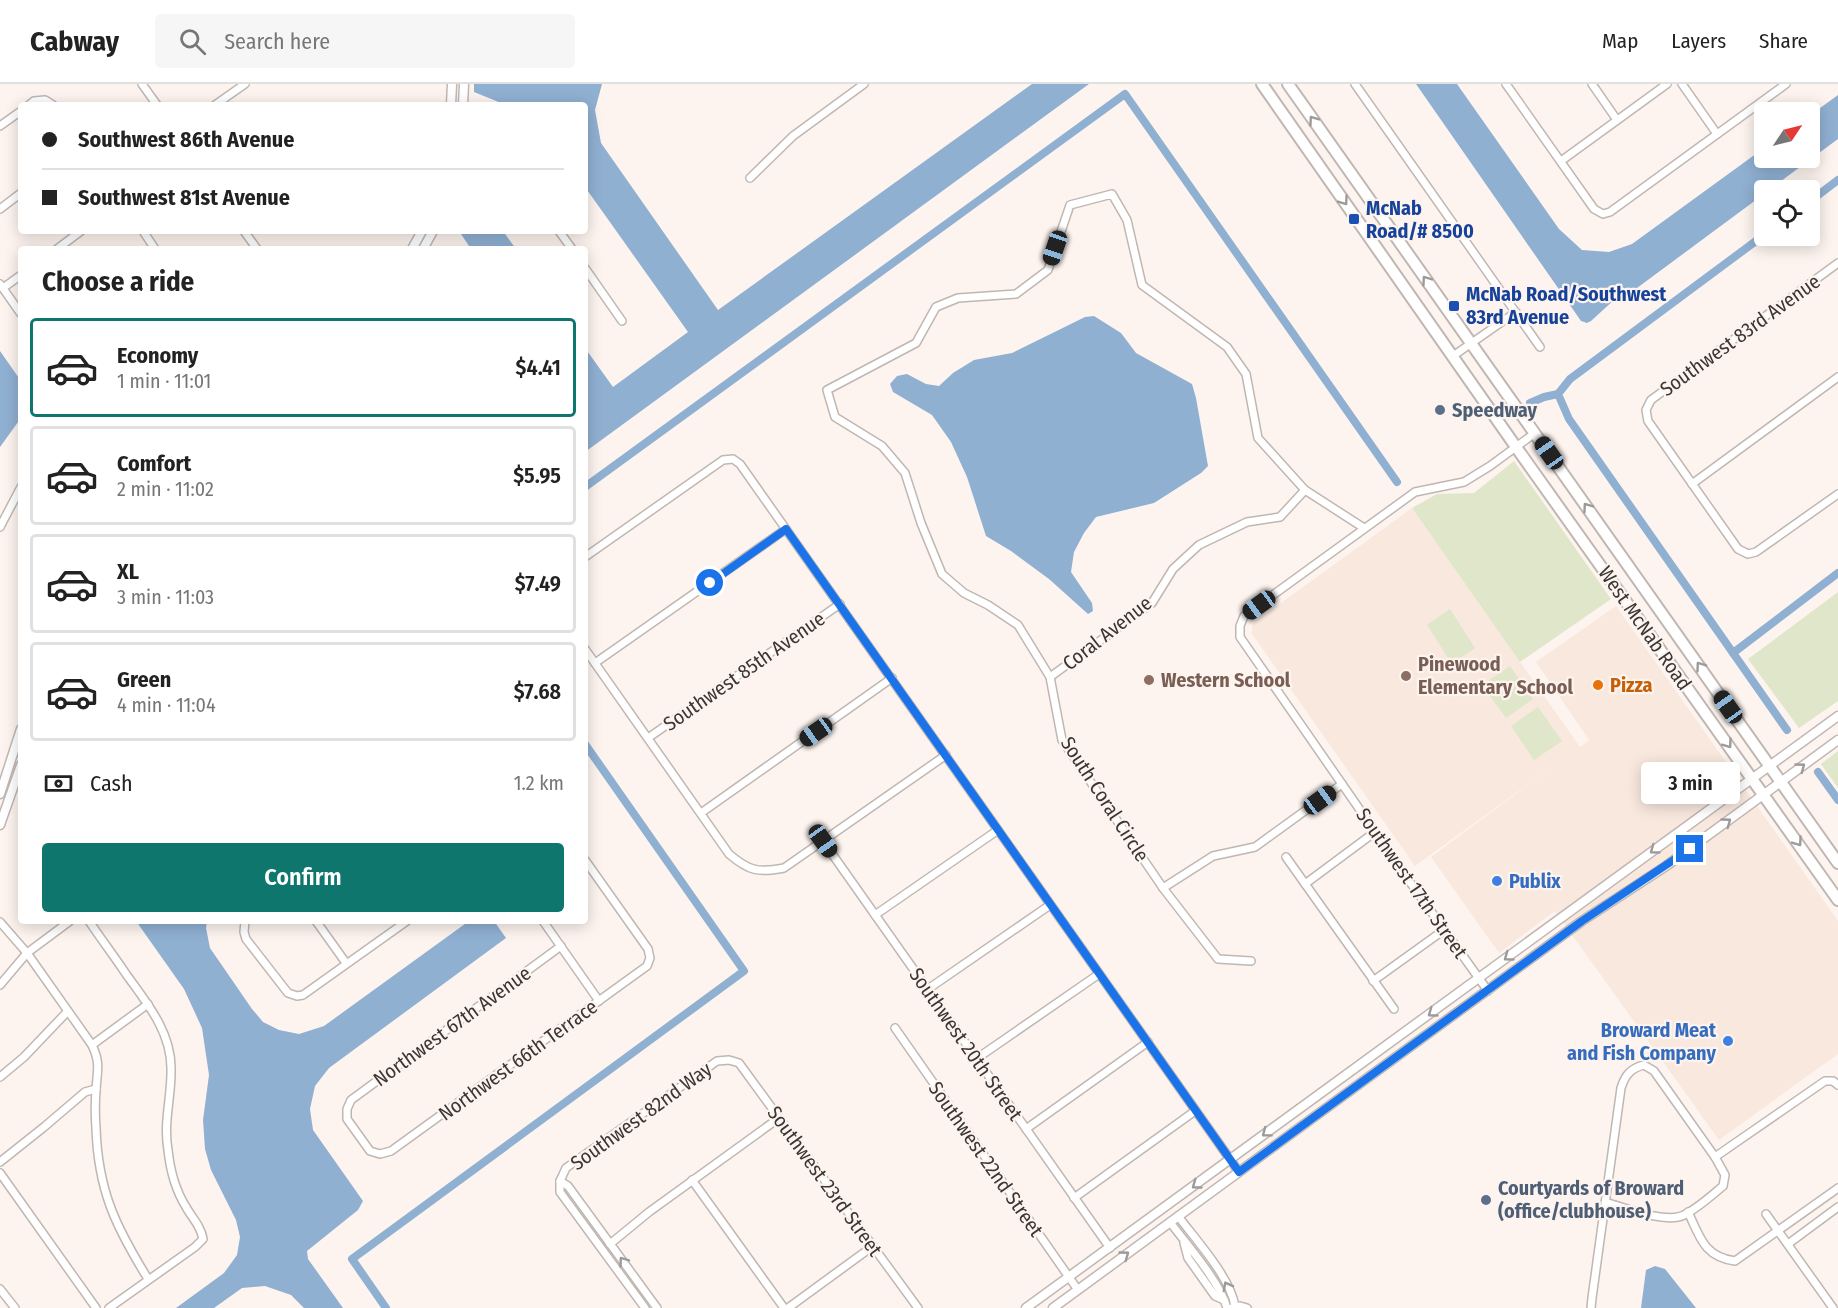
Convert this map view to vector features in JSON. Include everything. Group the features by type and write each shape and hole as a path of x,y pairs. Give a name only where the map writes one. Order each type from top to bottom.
{"main road":[{"name":"West McNab Road","path":"1262,84 1516,447 1838,900"},
{"name":"West McNab Road","path":"1288,84 1838,863"}],"street":[{"path":"142,84 155,102"},
{"path":"219,102 245,84"},
{"path":"451,102 452,84"},
{"path":"463,102 464,84"},
{"path":"750,178 794,136 864,84"},
{"path":"1355,84 1540,347"},
{"path":"1506,84 1594,209 1603,214 1610,212 1717,134 1775,87 1786,84"},
{"path":"1592,84 1617,120"},
{"path":"1561,161 1667,84"},
{"path":"1682,84 1717,134"},
{"path":"33,102 45,100 48,102"},
{"path":"0,126 18,113"},
{"name":"South Coral Circle","path":"1251,961 1218,958 1163,888 1062,740 1050,677 1018,625 988,605 964,593 942,574 921,523 905,473 882,446 835,417 827,390 916,344 936,307 958,298 1016,294 1048,270 1070,205 1112,194 1127,220 1142,285 1227,346 1246,374 1258,438 1305,490"},
{"path":"0,209 18,195"},
{"path":"61,246 77,234"},
{"name":"Southwest 83rd Avenue","path":"1692,484 1648,421 1646,411 1651,399 1838,263"},
{"path":"588,272 622,321"},
{"path":"18,277 1,286 18,310"},
{"path":"1453,356 1516,312"},
{"path":"1838,377 1692,484 1738,549 1748,554 1756,552 1838,494"},
{"path":"1305,490 1364,528 1415,492 1464,482 1484,471 1535,433"},
{"path":"588,555 723,460 733,459 740,464 1239,1172"},
{"name":"Coral Avenue","path":"1050,677 1152,603 1173,568 1199,544 1247,522 1281,517 1305,490"},
{"path":"0,527 18,493"},
{"name":"Southwest 17th Street","path":"1364,528 1244,616 1240,626 1240,637 1488,991"},
{"path":"595,663 786,529"},
{"name":"Southwest 85th Avenue","path":"648,738 840,604"},
{"path":"588,653 729,854 742,865 755,871 784,868 946,755"},
{"path":"701,813 892,678"},
{"path":"1026,1308 1838,716"},
{"path":"0,794 18,738"},
{"path":"1053,1308 1582,921 1666,866 1838,740"},
{"path":"0,825 18,774"},
{"path":"1163,888 1214,856 1256,847 1342,784"},
{"path":"875,915 998,830"},
{"path":"1305,884 1375,832"},
{"name":"Southwest 20th Street","path":"823,841 1110,1248"},
{"path":"1286,857 1394,1010"},
{"name":"Northwest 66th Terrace","path":"380,1154 391,1151 647,966 650,958 648,949 588,864"},
{"path":"928,989 1050,905"},
{"path":"0,922 27,953 92,1046 97,1057 99,1068 96,1089 96,1126 98,1160 104,1188 114,1218 148,1280"},
{"path":"0,985 27,953 66,924"},
{"path":"91,924 148,1004 161,1026 168,1045 171,1067 166,1124 168,1150 174,1178 185,1205 201,1230 203,1239 109,1308"},
{"path":"245,924 246,939 288,993 297,996 303,995 402,924"},
{"path":"318,924 346,963"},
{"path":"545,924 599,1001"},
{"path":"1373,981 1444,930"},
{"name":"Northwest 67th Avenue","path":"380,1154 370,1151 347,1119 347,1109 351,1100 561,946"},
{"path":"976,1059 1099,974"},
{"path":"92,1046 148,1004"},
{"path":"0,1077 24,1057 67,1012"},
{"name":"Southwest 22nd Street","path":"895,1028 1078,1290"},
{"path":"1026,1129 1148,1042"},
{"name":"Southwest 23rd Street","path":"729,1060 739,1063 918,1308"},
{"name":"Southwest 82nd Way","path":"560,1181 566,1168 717,1061 729,1060"},
{"path":"1591,1308 1605,1202 1621,1088 1624,1078 1635,1067 1644,1065 1654,1071 1715,1156 1725,1175 1723,1186 1688,1212 1673,1218 1641,1213 1605,1202"},
{"path":"1715,1156 1825,1081 1833,1081 1838,1085"},
{"path":"0,1161 86,1092 96,1089"},
{"path":"1074,1198 1195,1111"},
{"path":"610,1244 649,1212 779,1118"},
{"path":"0,1173 96,1308"},
{"path":"692,1180 786,1308 873,1246"},
{"path":"560,1181 568,1186 657,1308"},
{"path":"560,1181 560,1192 645,1308"},
{"path":"1688,1212 1704,1247 1725,1260 1735,1261 1838,1188"},
{"path":"1788,1244 1838,1208"},
{"path":"1766,1214 1833,1308"},
{"path":"1174,1219 1184,1241 1224,1300 1231,1307 1247,1308"},
{"path":"1174,1219 1216,1268 1229,1288 1231,1307"},
{"path":"1184,1241 1188,1258 1215,1296 1224,1300"},
{"path":"1208,1274 1216,1268"},
{"path":"0,1289 15,1308"}],"shaded area":[{"path":"1412,508 1580,747 1589,740 1536,662 1616,606 1838,921 1838,1054 1719,1140 1555,911 1499,953 1431,857 1552,767 1415,866 1252,634 1252,624"}],"green space":[{"path":"1514,461 1611,599 1520,662 1412,508 1437,494 1474,493"},
{"path":"1838,592 1838,701 1799,728 1748,659"},
{"path":"1450,609 1475,648 1452,664 1427,625"},
{"path":"1510,666 1533,699 1506,718 1482,685"},
{"path":"1538,707 1562,741 1534,760 1511,726"},
{"path":"1838,751 1838,788 1821,764"}],"water":[{"path":"474,84 602,84 595,110 601,143 718,310 1032,84 1089,84 588,450 588,352 613,387 688,332 588,191 588,102 499,102 474,92"},
{"path":"1416,84 1457,84 1559,229 1582,250 1609,252 1632,244 1754,155 1754,168 1799,168 1783,180 1754,180 1754,201 1637,288 1614,300 1591,321 1587,323 1581,321"},
{"path":"1838,95 1838,139 1820,152 1820,108"},
{"path":"461,234 505,234 514,246 469,246"},
{"path":"1094,316 1121,333 1136,353 1192,384 1208,466 1201,473 1154,503 1096,517 1074,552 1071,572 1092,603 1093,611 1088,614 1049,579 986,536 967,477 951,442 932,415 893,392 890,384 897,376 907,374 926,384 939,386 953,373 974,360 1012,353 1085,317"},
{"path":"0,351 18,377 18,422 0,447"},
{"path":"138,924 207,924 210,948 252,1009 263,1022 279,1030 299,1034 324,1026 465,924 496,924 506,938 329,1068 315,1086 310,1109 313,1130 363,1201 358,1210 307,1251 308,1259 343,1308 304,1308 291,1295 265,1286 242,1288 214,1308 176,1308 224,1273 237,1255 240,1237 236,1220 211,1170 205,1149 203,1120 209,1075 202,1028 184,989"},
{"path":"1655,1266 1665,1269 1696,1308 1641,1308 1646,1270"}],"waterway":[{"path":"588,485 1125,94 1397,482"},
{"path":"1820,194 1838,180"},
{"path":"1754,242 1570,379 1558,394 1569,419 1787,730"},
{"path":"1530,403 1558,394"},
{"path":"1733,653 1838,573"},
{"path":"386,1308 352,1259 744,971 588,748"},
{"path":"1818,772 1838,800"}],"place":[{"name":"McNab Road/# 8500","path":"1354,219"},
{"name":"McNab Road/Southwest 83rd Avenue","path":"1454,306"},
{"name":"Speedway","path":"1440,410"},
{"name":"Pinewood Elementary School","path":"1406,676"},
{"name":"Western School","path":"1149,680"},
{"name":"Pizza","path":"1598,685"},
{"name":"Publix","path":"1497,881"},
{"name":"Broward Meat and Fish Company","path":"1728,1041"},
{"name":"Courtyards of Broward (office/clubhouse)","path":"1486,1200"}],"route":[{"path":"710,583 786,529 1239,1172 1582,921 1690,849"}]}
